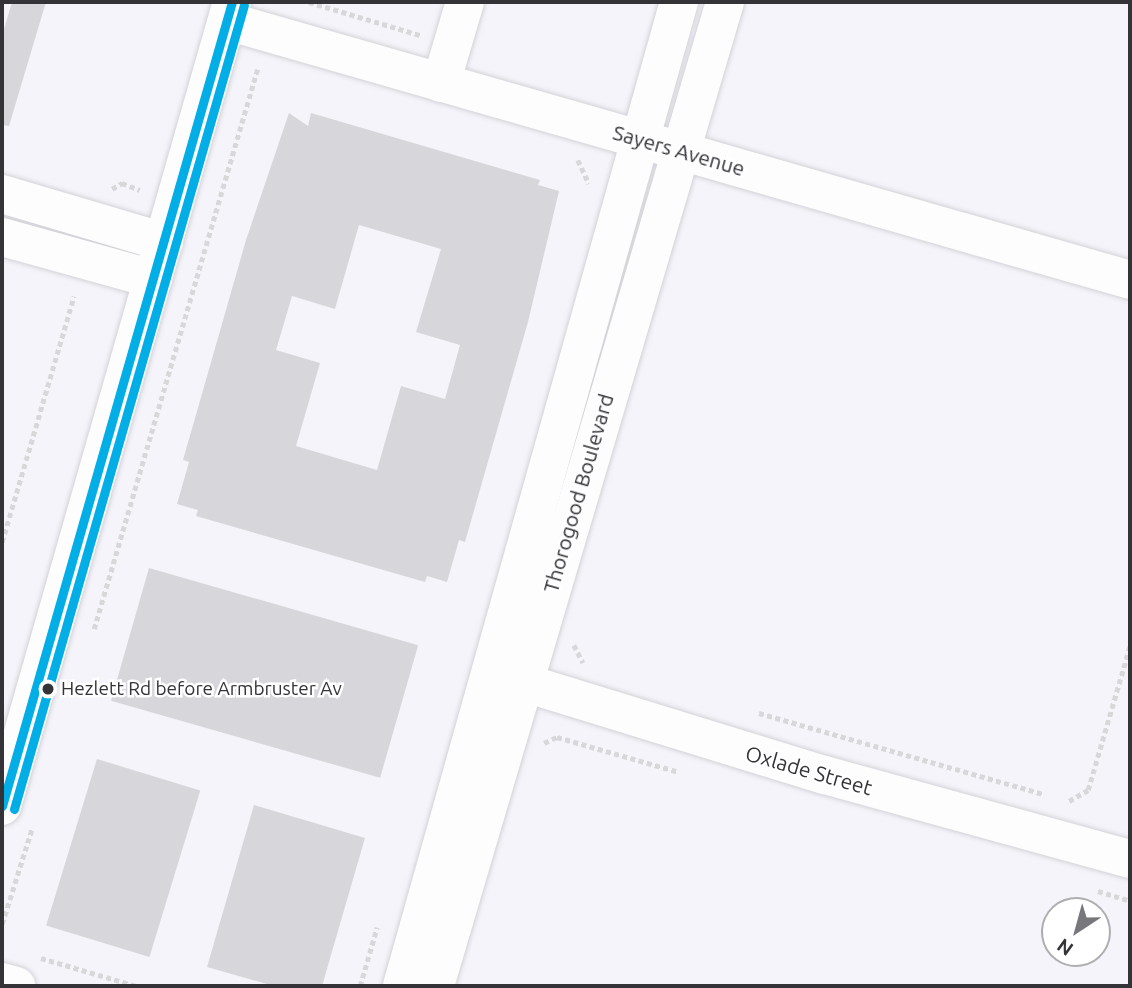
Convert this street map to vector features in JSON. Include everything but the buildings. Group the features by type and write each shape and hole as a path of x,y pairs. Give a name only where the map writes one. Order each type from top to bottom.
{"street":[{"path":"442,83 465,2"},
{"name":"Thorogood Boulevard","path":"435,986 638,139 678,2"},
{"name":"Thorogood Boulevard","path":"402,986 507,678 725,2"},
{"path":"18,814 153,279 230,12"},
{"name":"Sayers Avenue","path":"230,12 268,33 1130,280"},
{"path":"2,194 164,242"},
{"path":"2,237 153,279"},
{"name":"Oxlade Street","path":"507,678 825,775 1128,850"}],"path":[{"path":"90,641 268,33"},
{"path":"564,155 578,159 593,192"},
{"path":"2,542 74,296"},
{"path":"572,641 583,663 596,667"},
{"path":"1059,798 1072,802 1088,790 1130,645"},
{"path":"755,712 1046,795"},
{"path":"2,924 18,814"},
{"path":"360,986 380,920"},
{"path":"15,974 138,986"}],"transit line":[{"path":"2,806 232,2"},
{"path":"14,809 244,5"}],"place":[{"name":"Hezlett Rd before Armbruster Av","path":"48,689"}]}
